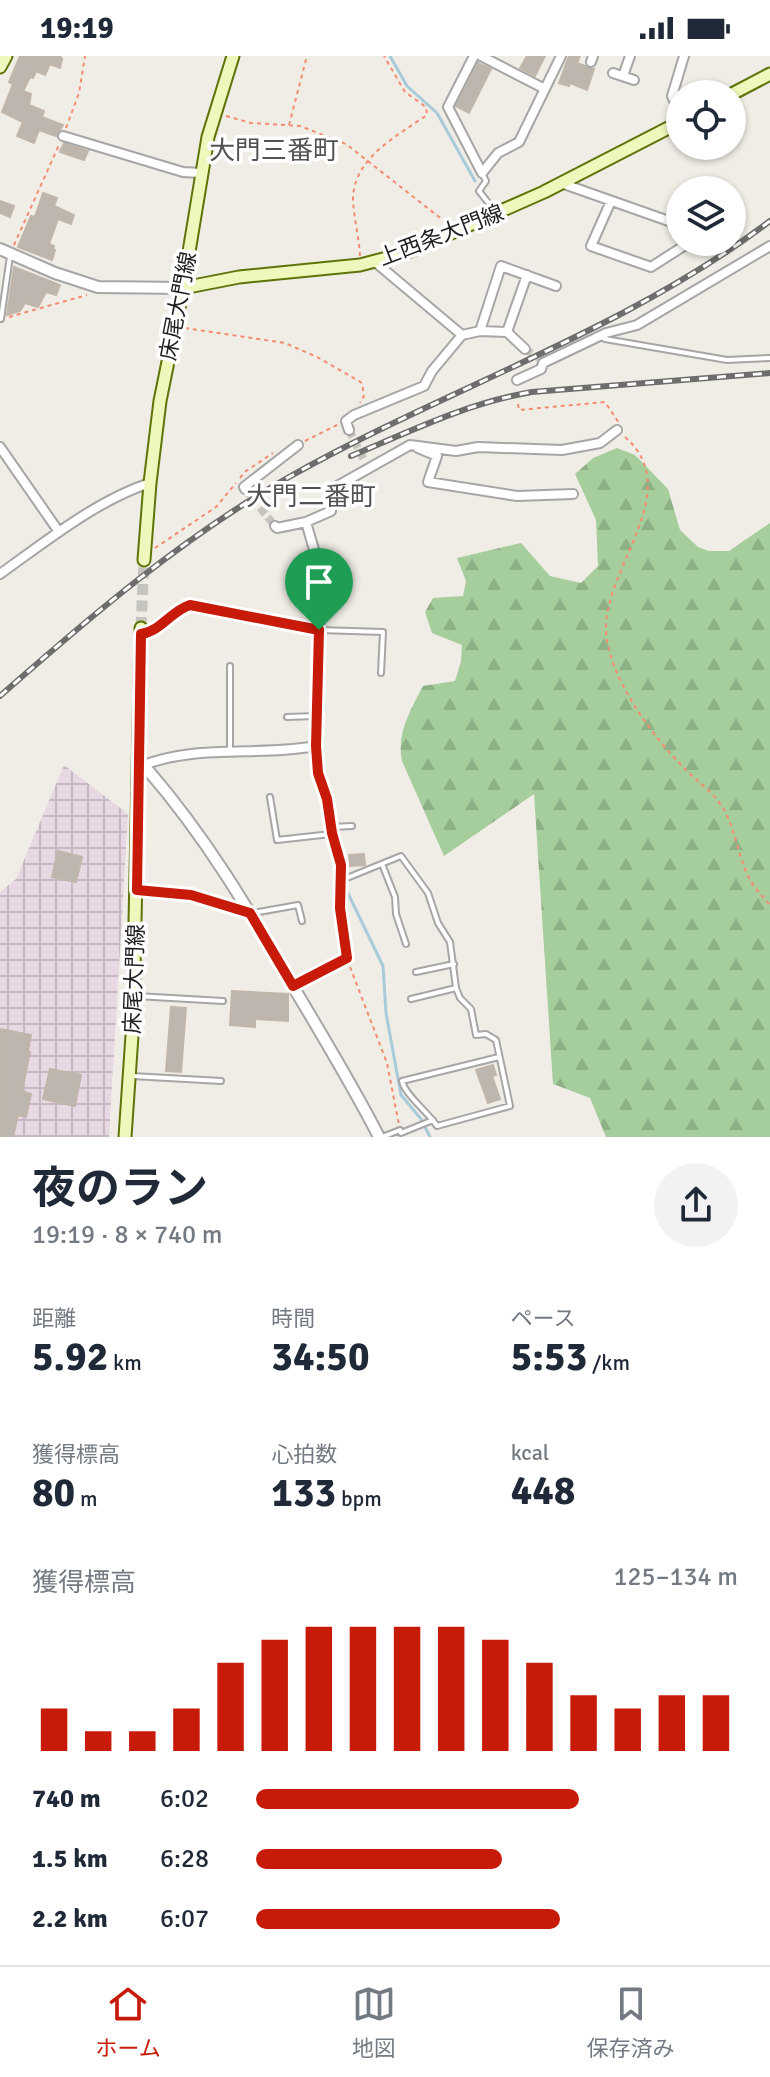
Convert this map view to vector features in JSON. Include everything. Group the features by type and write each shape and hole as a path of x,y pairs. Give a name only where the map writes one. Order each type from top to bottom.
{"main road":[{"path":"0,67 6,56"},
{"name":"床尾大門線","path":"145,555 160,401 183,288 201,173 214,112 233,56"},
{"path":"746,87 770,74"},
{"name":"上西条大門線","path":"183,288 239,277 360,265 406,253 497,214 666,129"},
{"name":"床尾大門線","path":"125,1137 129,1076 127,1021 134,996 141,631"}],"street":[{"path":"474,56 448,107 482,173 498,153 519,142 561,56"},
{"path":"481,56 545,89"},
{"path":"623,76 630,56"},
{"path":"677,80 684,56"},
{"path":"613,73 634,80"},
{"path":"63,136 183,172 201,173"},
{"path":"561,183 666,220"},
{"path":"611,201 591,246 651,267 668,256"},
{"path":"517,380 541,369 541,361 599,336 637,325 770,246"},
{"path":"5,251 55,273 98,287 183,288"},
{"path":"375,262 462,335"},
{"path":"480,331 501,266 556,286"},
{"path":"507,332 527,275"},
{"path":"350,422 424,386 432,371 462,335 480,331 507,332 525,349"},
{"path":"275,526 306,522 331,511 332,489 366,465 410,445 456,451 478,447 562,450 600,443 617,430"},
{"path":"245,489 298,445"},
{"path":"410,445 437,456 428,482 517,496 573,494"},
{"path":"0,447 59,532"},
{"path":"0,574 59,532 131,489 150,483"},
{"path":"293,986 347,958 340,908 341,865 327,799 318,773 317,560 306,522"},
{"path":"141,631 152,633 181,608 190,605 319,630"},
{"path":"139,767 158,759 316,746"},
{"path":"139,767 147,769 202,836 358,1095 380,1137"},
{"path":"137,890 191,895 250,913"}],"lane":[{"path":"482,173 486,181 479,191 497,214"},
{"path":"1,319 5,251"},
{"path":"599,336 701,357 727,360 770,358"},
{"path":"319,630 383,632 381,673"},
{"path":"230,666 230,751"},
{"path":"287,717 317,716"},
{"path":"270,797 277,840 352,826"},
{"path":"340,881 401,856 428,893 438,923 450,942 456,988 460,998 471,1009 476,1035 486,1034 496,1040 510,1106 437,1126 429,1112 403,1088 402,1081 499,1057"},
{"path":"382,864 395,897 396,914 406,944"},
{"path":"250,913 298,905 302,921"},
{"path":"416,972 454,964"},
{"path":"411,999 456,988"},
{"path":"134,996 223,1001"},
{"path":"129,1076 221,1081"},
{"path":"380,1137 433,1120"}],"path":[{"path":"5,251 63,136 79,93 85,56"},
{"path":"289,126 307,56"},
{"path":"360,265 353,197 358,177 367,160 427,115 426,107 405,92 384,56"},
{"path":"214,112 251,123 300,126 346,144 458,232"},
{"path":"1,319 58,305 89,294 98,287"},
{"path":"145,555 216,507 246,471 271,454 350,422 364,396 362,383 285,343 175,327"},
{"path":"518,404 519,410 605,402 620,421 617,430 642,458 649,479 648,492 642,517 612,593 606,627 608,643 619,675 641,717 661,744 704,785 722,808 747,874 770,905"},
{"path":"347,958 387,1063 401,1131"}],"shaded area":[{"path":"64,765 128,814 109,1137 0,1137 0,892 16,879"}],"green space":[{"path":"617,448 635,455 668,489 680,530 698,547 709,551 729,551 770,523 770,1137 606,1137 590,1098 553,1084 534,794 444,856 402,761 403,731 423,686 455,681 461,661 462,645 432,633 425,612 433,598 463,596 466,581 457,558 521,543 550,576 581,583 598,566 596,520 575,474 593,458"}],"building":[{"path":"20,56 60,56 62,59 60,68 50,64 45,75 36,71 23,91 31,94 29,105 44,111 42,117 63,125 56,136 39,130 34,143 17,136 23,122 2,112 13,84 9,82"},
{"path":"527,56 545,56 535,76 520,68"},
{"path":"569,56 580,56 577,63 594,69 587,90 570,83 569,86 559,83"},
{"path":"478,63 491,69 469,113 456,106"},
{"path":"64,143 88,151 84,160 60,152"},
{"path":"43,193 57,198 54,206 74,215 71,224 58,219 49,244 55,250 52,260 18,247 31,216 35,217"},
{"path":"0,201 14,206 10,217 0,213"},
{"path":"14,267 60,285 56,295 46,292 38,307 25,303 20,311 7,315"},
{"path":"58,851 82,857 76,882 52,877"},
{"path":"364,854 365,865 350,866 349,855"},
{"path":"232,991 288,994 288,1021 255,1019 255,1027 230,1025"},
{"path":"171,1007 186,1008 181,1072 166,1071"},
{"path":"0,1029 31,1035 22,1091 31,1094 26,1117 18,1115 13,1137 0,1137"},
{"path":"493,1065 496,1075 492,1076 500,1099 488,1103 476,1070"},
{"path":"50,1069 81,1075 75,1106 43,1099"}],"waterway":[{"path":"390,56 407,86 437,113 475,181"},
{"path":"344,885 383,966 386,1013 401,1095 421,1119 430,1137"}],"tunnel":[{"path":"525,349 539,358"},
{"path":"349,430 365,462"},
{"path":"245,489 275,526"},
{"path":"141,628 144,560"}],"railway":[{"path":"0,696 139,579 250,500 349,445 596,327 656,295 770,221"},
{"path":"351,456 462,410 532,392 770,373"}],"district":[{"name":"大門三番町","path":"274,151"},
{"name":"大門二番町","path":"311,497"}],"route":[{"path":"190,605 319,630 318,773 327,799 341,865 340,908 347,958 293,986 250,913 191,895 137,890 141,634 152,633 181,608 190,605"}]}
